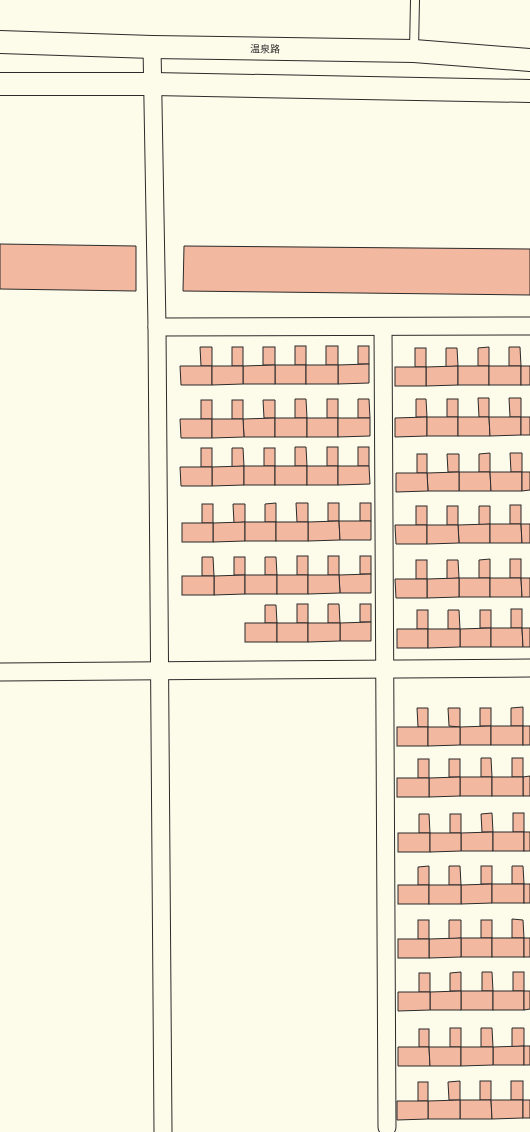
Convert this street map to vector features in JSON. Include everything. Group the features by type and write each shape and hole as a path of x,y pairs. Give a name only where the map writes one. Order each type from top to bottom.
{"main road":[{"name":"温泉路","path":"0,42 152,47 414,51 530,60"},
{"path":"0,84 153,84 530,91"}],"street":[{"path":"152,47 157,327 163,1132"},
{"path":"157,327 530,326"},
{"path":"383,327 387,1127"},
{"path":"0,672 160,672 530,668"}],"lane":[{"path":"414,51 415,0"}],"building":[{"path":"0,244 136,246 136,291 0,289"},
{"path":"184,246 530,249 530,295 183,291"},
{"path":"295,346 306,346 306,365 295,365"},
{"path":"326,346 338,346 338,365 326,365"},
{"path":"358,346 369,346 369,364 358,364"},
{"path":"200,347 212,347 212,366 201,366"},
{"path":"232,347 243,347 243,366 232,366"},
{"path":"263,347 275,347 275,365 263,365"},
{"path":"489,347 489,366 478,366 478,348"},
{"path":"509,347 520,347 521,366 509,366"},
{"path":"415,348 426,348 426,367 415,367"},
{"path":"446,348 457,348 458,366 446,367"},
{"path":"369,364 369,383 338,384 338,365"},
{"path":"275,365 306,365 306,384 275,384"},
{"path":"275,365 275,384 243,384 243,366"},
{"path":"306,365 338,365 338,384 306,384"},
{"path":"180,366 212,366 212,385 181,385"},
{"path":"212,366 243,366 243,384 212,385"},
{"path":"458,366 458,385 426,386 426,367"},
{"path":"458,366 489,366 489,385 458,385"},
{"path":"489,366 521,366 521,385 489,385"},
{"path":"521,366 530,366 530,385 521,385"},
{"path":"395,367 426,367 426,386 395,386"},
{"path":"478,398 489,398 489,417 479,417"},
{"path":"509,398 521,398 521,417 510,417"},
{"path":"295,399 306,399 307,418 295,418"},
{"path":"327,399 338,399 338,418 327,418"},
{"path":"358,399 369,399 370,418 358,418"},
{"path":"416,399 426,399 427,417 416,417"},
{"path":"447,399 458,399 458,417 447,417"},
{"path":"201,400 212,400 212,419 201,419"},
{"path":"232,400 243,400 243,419 232,419"},
{"path":"263,400 275,400 275,418 264,418"},
{"path":"427,417 427,436 395,437 395,418"},
{"path":"427,417 458,417 458,436 427,436"},
{"path":"458,417 489,417 490,436 458,436"},
{"path":"489,417 521,417 521,435 490,436"},
{"path":"521,417 530,417 530,435 521,435"},
{"path":"275,418 275,437 244,437 243,419"},
{"path":"275,418 307,418 307,437 275,437"},
{"path":"307,418 338,418 338,437 307,437"},
{"path":"338,418 370,418 370,436 338,437"},
{"path":"180,419 212,419 212,438 181,438"},
{"path":"212,419 243,419 244,437 212,438"},
{"path":"295,447 306,447 307,466 295,466"},
{"path":"327,447 338,447 338,466 327,466"},
{"path":"358,447 369,447 369,466 358,466"},
{"path":"201,448 212,448 212,467 201,467"},
{"path":"232,448 243,448 244,466 232,467"},
{"path":"264,448 275,448 275,466 264,466"},
{"path":"490,453 490,472 479,472 479,454"},
{"path":"510,453 522,453 522,472 511,472"},
{"path":"417,454 427,454 427,473 417,473"},
{"path":"447,454 459,454 459,472 448,472"},
{"path":"244,466 244,485 212,486 212,467"},
{"path":"244,466 275,466 275,485 244,485"},
{"path":"275,466 307,466 307,485 275,485"},
{"path":"307,466 338,466 338,485 307,485"},
{"path":"338,466 369,466 370,484 338,485"},
{"path":"180,467 212,467 212,486 181,486"},
{"path":"459,472 490,472 491,491 459,491"},
{"path":"459,472 459,491 428,491 427,473"},
{"path":"490,472 522,472 522,491 491,491"},
{"path":"522,472 530,472 530,490 522,491"},
{"path":"396,473 427,473 428,491 396,492"},
{"path":"276,503 276,522 265,522 265,504"},
{"path":"296,503 308,503 308,522 297,522"},
{"path":"328,503 339,503 339,521 328,521"},
{"path":"360,503 371,503 371,521 360,521"},
{"path":"202,504 213,504 213,523 202,523"},
{"path":"233,504 245,504 245,522 234,523"},
{"path":"510,505 521,505 521,524 510,524"},
{"path":"416,506 427,506 427,525 416,525"},
{"path":"447,506 458,506 458,525 447,525"},
{"path":"479,506 490,506 490,524 479,525"},
{"path":"339,521 340,540 308,541 308,522"},
{"path":"339,521 371,521 371,540 340,540"},
{"path":"245,522 245,541 213,542 213,523"},
{"path":"245,522 276,522 276,541 245,541"},
{"path":"276,522 308,522 308,541 276,541"},
{"path":"182,523 213,523 213,542 182,542"},
{"path":"490,524 490,543 459,543 458,525"},
{"path":"490,524 521,524 522,543 490,543"},
{"path":"521,524 530,524 530,543 522,543"},
{"path":"395,525 427,525 427,544 396,544"},
{"path":"427,525 458,525 459,543 427,544"},
{"path":"297,556 308,556 308,575 297,575"},
{"path":"328,556 339,556 339,575 328,575"},
{"path":"360,556 371,556 371,574 360,574"},
{"path":"202,557 213,557 214,576 202,576"},
{"path":"234,557 245,557 245,575 234,575"},
{"path":"265,557 276,557 277,575 265,575"},
{"path":"490,559 490,578 479,578 479,560"},
{"path":"510,559 521,559 521,578 510,578"},
{"path":"416,560 427,560 427,579 416,579"},
{"path":"447,560 458,560 459,578 447,579"},
{"path":"371,574 371,593 340,593 339,575"},
{"path":"245,575 245,594 214,595 214,576"},
{"path":"245,575 277,575 277,594 245,594"},
{"path":"277,575 308,575 308,594 277,594"},
{"path":"308,575 339,575 340,593 308,594"},
{"path":"182,576 214,576 214,595 182,595"},
{"path":"459,578 490,578 490,597 459,597"},
{"path":"459,578 459,597 427,598 427,579"},
{"path":"490,578 521,578 522,597 490,597"},
{"path":"521,578 530,578 530,597 522,597"},
{"path":"395,579 427,579 427,598 396,598"},
{"path":"297,604 308,604 308,623 297,623"},
{"path":"328,604 339,604 340,623 328,623"},
{"path":"360,604 371,604 371,622 360,622"},
{"path":"265,605 276,605 277,623 265,623"},
{"path":"511,609 522,609 522,628 511,628"},
{"path":"417,610 428,610 428,629 417,629"},
{"path":"448,610 459,610 460,629 448,629"},
{"path":"480,610 491,610 491,628 480,628"},
{"path":"371,622 371,641 340,641 340,623"},
{"path":"245,623 277,623 277,642 245,642"},
{"path":"277,623 308,623 308,642 277,642"},
{"path":"308,623 340,623 340,641 308,642"},
{"path":"491,628 491,647 460,647 460,629"},
{"path":"491,628 522,628 523,647 491,647"},
{"path":"522,628 530,628 530,647 523,647"},
{"path":"397,629 428,629 428,648 397,648"},
{"path":"428,629 460,629 460,647 428,648"},
{"path":"523,707 523,726 511,726 511,708"},
{"path":"417,708 428,708 428,727 418,727"},
{"path":"448,708 460,708 460,727 449,726"},
{"path":"480,708 491,708 491,726 480,726"},
{"path":"491,726 491,745 460,745 460,727"},
{"path":"491,726 523,726 523,745 491,745"},
{"path":"523,726 530,726 530,745 523,745"},
{"path":"397,727 428,727 428,746 397,746"},
{"path":"428,727 460,727 460,745 428,746"},
{"path":"481,758 491,758 492,777 481,777"},
{"path":"512,758 523,758 523,777 512,777"},
{"path":"418,759 429,759 429,778 418,778"},
{"path":"449,759 460,759 460,777 449,777"},
{"path":"530,776 530,796 523,796 523,777"},
{"path":"460,777 492,777 492,796 460,796"},
{"path":"460,777 460,796 429,797 429,778"},
{"path":"492,777 523,777 523,796 492,796"},
{"path":"397,778 429,778 429,797 397,797"},
{"path":"492,813 493,832 482,832 481,814"},
{"path":"513,813 524,813 524,832 513,832"},
{"path":"419,814 429,814 430,833 419,833"},
{"path":"450,814 461,814 461,833 450,833"},
{"path":"493,832 493,851 461,851 461,833"},
{"path":"493,832 524,832 524,851 493,851"},
{"path":"524,832 530,832 530,851 524,851"},
{"path":"398,833 430,833 430,852 398,852"},
{"path":"430,833 461,833 461,851 430,852"},
{"path":"429,866 429,885 418,885 418,867"},
{"path":"449,866 460,866 461,885 449,885"},
{"path":"481,866 492,866 492,884 481,884"},
{"path":"512,866 523,866 524,884 512,884"},
{"path":"492,884 492,903 461,904 461,885"},
{"path":"492,884 524,884 524,903 492,903"},
{"path":"524,884 530,884 530,903 524,903"},
{"path":"398,885 429,885 429,904 398,904"},
{"path":"429,885 461,885 461,904 429,904"},
{"path":"512,919 523,920 524,938 512,938"},
{"path":"418,920 429,920 429,939 418,939"},
{"path":"449,920 461,920 461,938 449,939"},
{"path":"481,920 492,920 492,938 481,938"},
{"path":"461,938 492,938 492,957 461,957"},
{"path":"461,938 461,957 429,958 429,939"},
{"path":"492,938 524,938 524,957 492,957"},
{"path":"524,938 530,938 530,957 524,957"},
{"path":"398,939 429,939 429,958 398,958"},
{"path":"461,972 461,991 450,991 450,973"},
{"path":"482,972 492,972 493,991 482,991"},
{"path":"513,972 524,972 524,991 513,991"},
{"path":"419,973 430,973 430,992 419,992"},
{"path":"461,991 493,991 493,1010 461,1010"},
{"path":"461,991 461,1010 430,1010 430,992"},
{"path":"493,991 524,991 524,1010 493,1010"},
{"path":"524,991 530,991 530,1009 524,1010"},
{"path":"398,992 430,992 430,1010 398,1011"},
{"path":"450,1028 461,1028 461,1047 450,1047"},
{"path":"481,1028 492,1028 493,1047 481,1047"},
{"path":"512,1028 524,1028 524,1046 512,1047"},
{"path":"419,1029 429,1029 429,1047 419,1047"},
{"path":"524,1046 524,1065 493,1065 493,1047"},
{"path":"524,1046 530,1046 530,1065 524,1065"},
{"path":"398,1047 429,1047 430,1066 398,1066"},
{"path":"429,1047 461,1047 461,1066 430,1066"},
{"path":"461,1047 493,1047 493,1065 461,1066"},
{"path":"460,1081 460,1100 449,1100 448,1082"},
{"path":"480,1081 491,1081 491,1100 480,1100"},
{"path":"511,1081 523,1081 523,1100 511,1100"},
{"path":"418,1082 428,1082 428,1101 418,1101"},
{"path":"460,1100 491,1100 492,1119 460,1119"},
{"path":"460,1100 460,1119 428,1119 428,1101"},
{"path":"491,1100 523,1100 523,1118 492,1119"},
{"path":"523,1100 530,1100 530,1118 523,1118"},
{"path":"397,1101 428,1101 428,1119 397,1120"}]}
